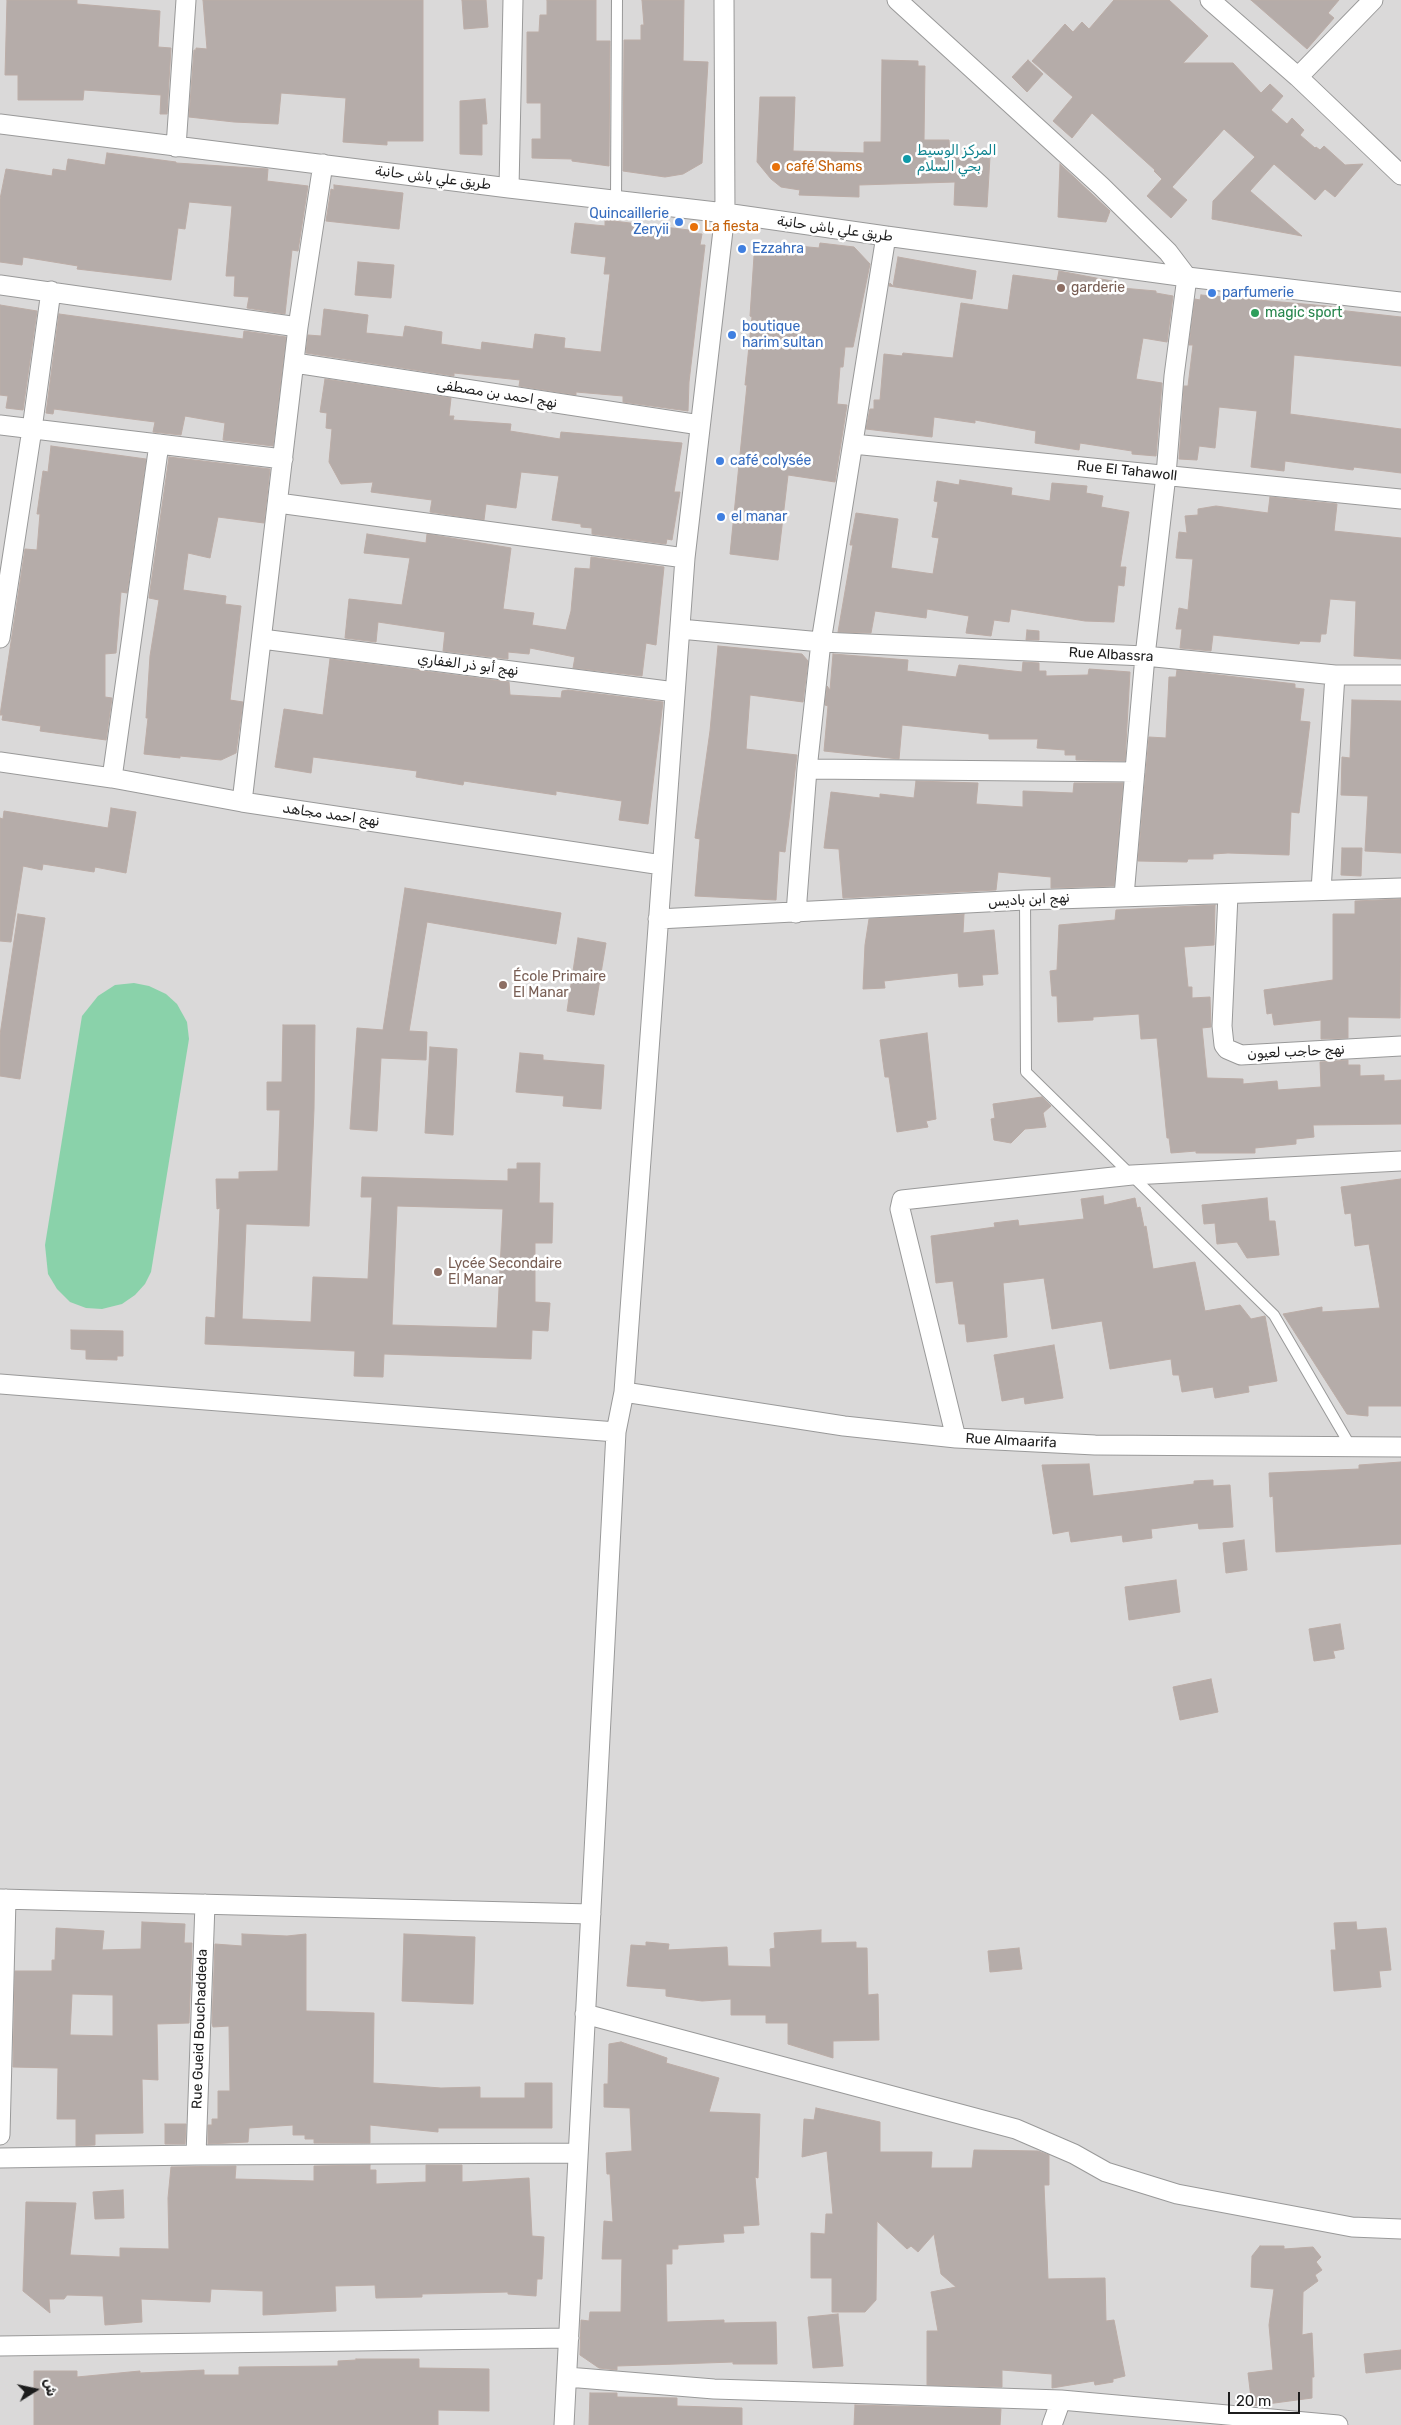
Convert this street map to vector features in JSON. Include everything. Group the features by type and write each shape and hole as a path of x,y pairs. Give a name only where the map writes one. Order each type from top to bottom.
{"street":[{"path":"176,146 186,0"},
{"path":"509,188 513,0"},
{"path":"564,2425 616,1432 624,1392 685,558 726,212 724,0"},
{"path":"897,0 1101,186 1168,252 1188,276 1174,376 1166,475 1145,656 1124,896"},
{"path":"1210,0 1298,77 1401,175"},
{"path":"1298,77 1373,0"},
{"name":"طريق علي باش حانبة","path":"0,124 509,188 726,212 886,236 1401,302"},
{"path":"242,802 298,327 323,164"},
{"path":"796,913 807,769 821,642 886,236"},
{"path":"0,285 298,327"},
{"path":"0,638 51,291"},
{"name":"نهج احمد بن مصطفى","path":"295,363 700,425"},
{"path":"0,425 283,459"},
{"path":"112,778 159,444"},
{"name":"Rue El Tahawoll","path":"853,444 1401,499"},
{"path":"278,502 685,558"},
{"name":"Rue Albassra","path":"680,628 821,642 1145,656 1335,676 1401,674"},
{"name":"نهج أبو ذر الغفاري","path":"262,638 675,692"},
{"path":"1321,890 1335,676"},
{"name":"نهج احمد مجاهد","path":"0,762 112,778 242,802 662,865"},
{"path":"807,769 1135,772"},
{"name":"نهج ابن باديس","path":"658,919 1025,900 1401,888"},
{"name":"نهج حاجب لعيون","path":"1228,895 1222,1026 1224,1045 1227,1050 1240,1054 1401,1046"},
{"path":"956,1438 900,1202 907,1199 1132,1175 1401,1162"},
{"path":"0,1384 616,1432"},
{"name":"Rue Almaarifa","path":"624,1392 844,1426 956,1438 1095,1445 1401,1447"},
{"path":"0,2134 3,1899 591,1914"},
{"name":"Rue Gueid Bouchaddeda","path":"196,2155 205,1904"},
{"path":"586,2014 1016,2129 1074,2154 1106,2172 1176,2194 1352,2227 1401,2229"},
{"path":"0,2158 578,2153"},
{"path":"0,2346 569,2338"},
{"path":"567,2377 714,2388 1061,2400 1338,2425"},
{"path":"1052,2425 1061,2400"}],"lane":[{"path":"616,200 617,0"},
{"path":"1025,900 1026,1072 1274,1315 1351,1447"}],"shaded area":[{"path":"0,0 1401,0 1401,2425 0,2425"}],"green space":[{"path":"134,983 149,986 166,994 177,1004 187,1022 189,1039 151,1272 145,1284 135,1295 122,1304 102,1309 86,1308 70,1302 57,1289 48,1274 45,1245 82,1016 98,996 115,985"}],"building":[{"path":"7,0 77,0 77,4 160,11 158,47 171,48 167,114 160,114 161,95 84,90 83,100 18,100 18,75 5,75"},
{"path":"203,0 423,0 423,141 387,141 387,145 343,142 346,98 281,93 278,124 189,117 194,50 196,48 207,49"},
{"path":"462,0 486,0 488,27 464,29"},
{"path":"547,0 596,0 596,41 610,41 609,166 572,161 572,159 532,158 532,139 541,139 541,103 527,103 527,32 539,32 540,15 547,15"},
{"path":"642,0 684,0 683,61 708,62 702,163 683,174 665,177 623,171 624,40 641,40 641,25 644,25"},
{"path":"1114,0 1169,0 1208,36 1183,63 1233,63 1261,93 1270,84 1283,96 1271,110 1287,124 1292,118 1304,130 1300,135 1315,148 1320,150 1324,146 1345,165 1363,164 1335,197 1325,189 1315,200 1274,164 1250,191 1302,236 1212,219 1213,201 1255,157 1224,129 1172,187 1187,200 1171,218 1147,196 1162,179 1155,170 1092,113 1072,138 1053,121 1073,97 1032,61 1065,24 1073,32 1082,22 1089,29"},
{"path":"1251,0 1339,0 1328,13 1334,18 1307,49"},
{"path":"882,60 918,61 918,66 925,66 924,140 949,140 950,155 990,157 987,207 954,205 955,182 859,185 859,197 799,195 800,190 781,187 771,179 757,162 760,97 795,97 793,151 864,153 864,142 881,142"},
{"path":"1028,60 1043,74 1027,92 1012,77"},
{"path":"485,99 487,124 482,124 482,155 460,154 460,101"},
{"path":"107,153 176,163 268,169 267,181 308,186 298,251 292,250 285,314 247,308 249,297 234,296 235,276 226,276 232,206 189,202 185,229 178,228 171,280 77,269 78,266 23,257 22,265 0,262 0,199 6,169 52,176 53,169 66,171 68,159 105,165"},
{"path":"1060,164 1110,211 1106,222 1058,217"},
{"path":"334,185 403,193 399,229 326,221 331,189 334,190"},
{"path":"605,220 689,230 689,233 702,234 700,245 705,245 689,382 688,411 623,402 623,396 576,392 576,395 519,386 520,380 454,373 454,376 306,353 308,335 321,336 324,309 368,315 366,333 403,337 405,326 442,332 441,344 481,350 482,342 533,349 535,334 565,338 564,348 601,352 610,274 604,274 606,257 571,253 575,223 605,226"},
{"path":"767,243 819,248 820,243 854,247 870,264 853,347 845,347 843,367 840,367 837,404 847,405 835,482 788,475 778,560 730,554 747,385 745,385 752,317 750,316 754,256"},
{"path":"898,257 976,271 972,299 889,286 890,283 893,286"},
{"path":"358,262 394,265 391,298 355,295"},
{"path":"1059,271 1112,281 1110,287 1156,291 1156,293 1173,296 1167,342 1143,338 1136,379 1162,383 1156,456 1132,454 1132,451 1080,443 1079,450 1035,443 1036,431 975,420 975,423 934,417 932,437 866,429 870,409 874,409 874,400 880,400 884,354 902,356 903,353 953,358 961,303 1008,310 1013,275 1057,281"},
{"path":"1201,295 1338,307 1338,310 1401,317 1401,366 1294,355 1290,414 1401,429 1401,473 1354,467 1353,470 1285,461 1284,471 1251,467 1257,411 1219,407 1215,448 1199,446 1197,460 1179,459 1184,386 1188,386 1193,345 1189,345 1195,299 1200,300"},
{"path":"0,305 37,311 23,410 6,408 8,396 0,395"},
{"path":"59,314 243,339 244,331 286,337 273,446 223,440 225,423 185,416 181,435 153,432 155,422 54,409 53,414 46,413"},
{"path":"325,379 451,398 449,416 454,416 453,420 511,424 510,431 560,439 561,432 682,443 674,492 680,492 672,540 667,539 666,544 592,534 592,528 581,527 581,524 552,520 559,476 521,472 516,508 486,504 484,520 430,512 432,500 371,492 373,482 341,484 329,462 332,429 326,428 327,413 320,412"},
{"path":"51,446 146,459 127,593 121,592 116,653 105,654 105,697 112,698 106,740 40,731 41,726 2,720 3,715 0,715 25,549 37,550 40,514 37,514 43,471 48,472"},
{"path":"169,457 270,469 264,523 218,517 210,558 188,553 183,590 226,596 225,604 241,606 230,700 243,702 236,753 221,760 144,754 148,718 146,718 150,656 159,600 149,598"},
{"path":"960,480 1012,488 1011,495 1050,501 1052,483 1087,486 1086,493 1103,496 1101,507 1129,512 1120,567 1126,567 1124,586 1118,585 1114,622 1085,621 1011,609 1009,622 994,620 991,636 966,633 969,616 927,609 926,618 875,611 871,633 838,632 853,545 850,545 856,513 898,519 891,568 933,574 939,538 932,537 938,502 934,501 937,481 959,485"},
{"path":"1270,497 1337,504 1334,531 1401,538 1401,659 1354,656 1356,601 1330,599 1326,634 1321,634 1320,642 1300,641 1299,644 1213,635 1211,651 1180,648 1182,629 1176,629 1179,608 1188,610 1193,559 1176,558 1179,532 1187,533 1185,516 1198,515 1198,509 1216,506 1268,513"},
{"path":"367,534 426,543 427,534 511,548 503,609 534,613 532,625 566,630 571,611 575,568 590,569 591,557 664,567 656,645 646,643 642,676 573,668 575,657 530,648 529,654 508,652 508,659 443,651 445,632 378,622 376,642 345,638 349,599 402,605 410,558 364,553"},
{"path":"1027,630 1039,631 1039,640 1026,640"},
{"path":"718,646 802,654 808,661 803,702 750,695 746,749 797,755 785,852 779,851 776,900 695,896 700,839 695,838 710,731"},
{"path":"833,654 908,660 907,671 956,677 959,665 1022,672 1023,662 1039,663 1039,671 1046,671 1046,676 1088,675 1089,669 1130,672 1125,761 1076,760 1076,755 1065,755 1065,750 1037,748 1038,739 989,739 989,734 902,725 899,759 824,751 828,706 825,705 827,686 830,690"},
{"path":"330,659 509,682 510,695 561,698 562,691 568,690 663,702 648,824 619,820 622,801 556,791 556,795 464,781 463,785 416,777 417,771 313,757 311,773 275,767 284,709 323,715"},
{"path":"1177,670 1295,684 1295,688 1304,689 1300,721 1310,722 1299,813 1291,812 1289,855 1228,853 1213,854 1213,859 1188,859 1187,862 1138,861 1149,737 1166,738 1169,677 1176,677"},
{"path":"1352,700 1401,701 1401,853 1365,851 1368,796 1341,795 1342,757 1350,758"},
{"path":"916,781 978,783 976,804 1023,807 1023,791 1073,793 1074,783 1123,783 1114,886 1051,888 1051,877 998,872 996,890 843,898 839,849 824,848 831,792 880,798 880,794 914,798"},
{"path":"111,808 136,812 126,873 95,867 94,872 43,864 42,870 23,866 11,942 0,941 0,818 3,819 4,811 108,828"},
{"path":"1342,848 1362,848 1361,876 1341,875"},
{"path":"405,888 561,913 556,944 427,922 409,1031 427,1032 426,1060 381,1058 377,1131 350,1129 357,1028 383,1030"},
{"path":"1401,899 1400,1018 1348,1017 1348,1038 1321,1039 1321,1020 1274,1025 1272,1013 1267,1014 1264,990 1333,980 1333,914 1355,914 1355,901"},
{"path":"1215,905 1214,945 1184,947 1188,987 1192,987 1192,998 1210,997 1211,1027 1202,1028 1207,1078 1243,1079 1243,1084 1277,1081 1278,1090 1321,1087 1320,1062 1348,1060 1348,1065 1360,1065 1360,1076 1384,1075 1384,1081 1401,1080 1401,1124 1313,1125 1314,1137 1296,1139 1296,1144 1255,1148 1255,1153 1196,1153 1196,1151 1171,1153 1169,1138 1167,1138 1157,1038 1141,1039 1139,1014 1093,1017 1093,1020 1058,1022 1057,996 1052,996 1050,971 1057,970 1059,925 1115,920 1116,910"},
{"path":"18,914 45,918 20,1079 0,1076 0,1035"},
{"path":"964,914 963,933 994,930 998,974 982,975 983,985 959,987 958,973 884,981 885,988 863,989 865,945 869,919"},
{"path":"578,938 606,943 594,1015 567,1011"},
{"path":"283,1025 315,1025 314,1109 309,1226 246,1224 242,1319 311,1322 313,1277 368,1279 372,1197 361,1197 362,1177 508,1181 508,1169 517,1169 517,1163 540,1163 539,1203 553,1203 552,1243 535,1243 535,1302 550,1303 548,1331 532,1330 531,1359 384,1354 383,1377 354,1376 355,1351 205,1344 206,1317 215,1318 220,1208 217,1209 216,1179 239,1179 239,1172 278,1171 280,1110 267,1110 267,1082 282,1082","holes":["397,1206 503,1209 497,1328 392,1325"]},
{"path":"927,1033 936,1119 926,1121 928,1127 897,1132 889,1077 885,1077 880,1040"},
{"path":"430,1047 457,1049 453,1135 425,1133"},
{"path":"520,1053 543,1055 543,1060 604,1065 601,1109 563,1106 564,1096 516,1092"},
{"path":"1042,1097 1051,1106 1043,1113 1046,1127 1025,1129 1011,1143 994,1140 991,1119 995,1118 993,1104"},
{"path":"1401,1179 1401,1406 1368,1406 1368,1416 1347,1414 1283,1314 1322,1307 1322,1312 1380,1308 1369,1244 1355,1246 1351,1213 1345,1214 1341,1187"},
{"path":"1103,1196 1104,1205 1135,1198 1137,1208 1140,1207 1144,1227 1146,1226 1153,1269 1195,1262 1205,1311 1240,1305 1251,1319 1265,1316 1277,1381 1248,1386 1249,1392 1215,1398 1213,1387 1182,1392 1179,1375 1173,1375 1171,1359 1110,1369 1102,1321 1052,1329 1044,1278 1003,1283 1007,1337 967,1342 965,1324 959,1324 953,1281 936,1283 931,1236 995,1227 994,1223 1018,1220 1019,1226 1084,1219 1081,1199"},
{"path":"1267,1198 1269,1221 1275,1221 1279,1255 1247,1258 1237,1242 1217,1244 1215,1223 1204,1224 1202,1205"},
{"path":"71,1330 123,1331 123,1356 117,1356 117,1360 86,1359 86,1350 71,1349"},
{"path":"1054,1345 1063,1398 1025,1404 1024,1397 1002,1401 994,1355"},
{"path":"1401,1462 1401,1544 1276,1552 1273,1496 1270,1497 1269,1473 1359,1469 1359,1465"},
{"path":"1089,1464 1093,1496 1194,1484 1194,1481 1213,1480 1213,1486 1230,1485 1233,1527 1199,1529 1198,1523 1151,1529 1152,1538 1123,1542 1122,1535 1071,1542 1069,1531 1053,1534 1042,1465"},
{"path":"1244,1540 1247,1570 1226,1573 1223,1543"},
{"path":"1176,1580 1180,1612 1129,1620 1125,1587"},
{"path":"1340,1624 1344,1649 1333,1651 1335,1658 1314,1661 1309,1629"},
{"path":"1211,1679 1218,1712 1180,1720 1173,1687"},
{"path":"142,1922 185,1924 184,1943 192,1943 189,2023 157,2024 158,2080 142,2079 143,2133 95,2134 95,2145 76,2146 76,2119 57,2119 58,2068 13,2067 15,1971 52,1971 52,1960 55,1960 56,1928 104,1931 102,1950 141,1949","holes":["72,1994 113,1995 113,2036 70,2035"]},
{"path":"1356,1922 1357,1930 1386,1928 1391,1970 1379,1971 1381,1987 1334,1991 1331,1950 1336,1950 1334,1923"},
{"path":"821,1930 821,1943 856,1942 856,1948 867,1948 868,1995 878,1994 879,2040 833,2041 833,2058 788,2044 788,2023 766,2023 766,2015 731,2015 731,1999 702,2001 666,1996 666,1989 627,1986 631,1945 646,1946 646,1942 669,1944 668,1950 727,1947 728,1966 771,1967 770,1949 775,1948 774,1933"},
{"path":"242,1934 287,1936 306,1934 306,2011 374,2013 373,2083 441,2088 480,2087 480,2098 525,2098 525,2083 552,2083 552,2128 438,2128 438,2132 370,2125 370,2143 314,2143 314,2139 305,2139 305,2135 293,2135 293,2125 249,2128 248,2142 208,2144 208,2125 212,2125 212,2119 218,2119 218,2091 230,2091 229,2026 213,2027 212,2023 215,1944 242,1946"},
{"path":"404,1934 475,1937 473,2004 402,2001"},
{"path":"1019,1948 1022,1969 990,1972 988,1951"},
{"path":"621,2042 667,2058 666,2063 719,2078 709,2112 760,2114 758,2178 755,2177 759,2225 743,2226 744,2233 723,2234 724,2242 678,2245 678,2249 672,2249 672,2264 666,2264 667,2322 724,2320 724,2323 776,2322 777,2364 733,2364 733,2362 617,2366 617,2370 599,2368 580,2355 581,2320 589,2321 590,2312 621,2312 622,2259 602,2259 604,2221 613,2222 610,2174 607,2174 606,2153 632,2151 630,2108 604,2107 604,2084 608,2084 609,2044"},
{"path":"816,2108 880,2122 880,2152 932,2152 931,2168 972,2168 974,2150 1038,2151 1049,2155 1049,2185 1044,2185 1048,2279 1105,2278 1106,2321 1114,2320 1125,2376 1113,2379 1113,2382 1095,2385 1094,2381 1052,2388 1052,2374 1002,2370 1002,2387 927,2385 927,2331 938,2331 931,2292 956,2287 941,2274 934,2234 918,2252 911,2246 907,2249 877,2221 876,2300 865,2312 832,2312 832,2278 811,2278 811,2233 825,2234 826,2214 833,2214 827,2151 802,2157 804,2119 814,2120"},
{"path":"165,2124 186,2124 185,2144 165,2144"},
{"path":"370,2165 370,2170 376,2170 376,2184 426,2182 426,2165 462,2165 462,2182 529,2178 532,2236 544,2237 542,2279 537,2279 536,2296 508,2294 508,2292 422,2294 422,2297 376,2298 375,2285 335,2286 336,2311 263,2315 263,2291 211,2289 210,2302 141,2299 142,2322 105,2325 103,2296 67,2295 64,2299 49,2299 50,2313 23,2291 26,2202 76,2203 70,2255 120,2257 120,2248 169,2249 168,2198 171,2167 236,2166 235,2179 314,2181 314,2166"},
{"path":"123,2190 124,2218 95,2219 93,2192"},
{"path":"1260,2246 1284,2246 1284,2249 1313,2247 1321,2257 1316,2262 1322,2270 1315,2275 1318,2281 1303,2292 1302,2335 1312,2333 1314,2377 1312,2377 1312,2398 1252,2406 1248,2373 1273,2370 1269,2325 1274,2289 1251,2287 1252,2256"},
{"path":"838,2314 843,2366 813,2368 808,2317"},
{"path":"1401,2350 1401,2369 1366,2373 1364,2354"},
{"path":"356,2359 419,2359 419,2368 489,2369 489,2411 438,2410 438,2425 34,2425 34,2371 77,2371 77,2377 140,2371 140,2373 204,2370 204,2375 239,2375 239,2367 338,2366 338,2361"},
{"path":"590,2393 617,2393 617,2397 677,2398 677,2406 742,2408 742,2425 589,2425"},
{"path":"855,2405 1001,2409 1000,2425 854,2425"}],"place":[{"name":"المركز الوسيط بحي السلام","path":"907,159"},
{"name":"café Shams","path":"776,167"},
{"name":"Quincaillerie Zeryii","path":"679,222"},
{"name":"La fiesta","path":"694,227"},
{"name":"Ezzahra","path":"742,249"},
{"name":"garderie","path":"1061,288"},
{"name":"parfumerie","path":"1212,293"},
{"name":"magic sport","path":"1255,313"},
{"name":"boutique harim sultan","path":"732,335"},
{"name":"café colysée","path":"720,461"},
{"name":"el manar","path":"721,517"},
{"name":"École Primaire El Manar","path":"503,985"},
{"name":"Lycée Secondaire El Manar","path":"438,1272"}]}
